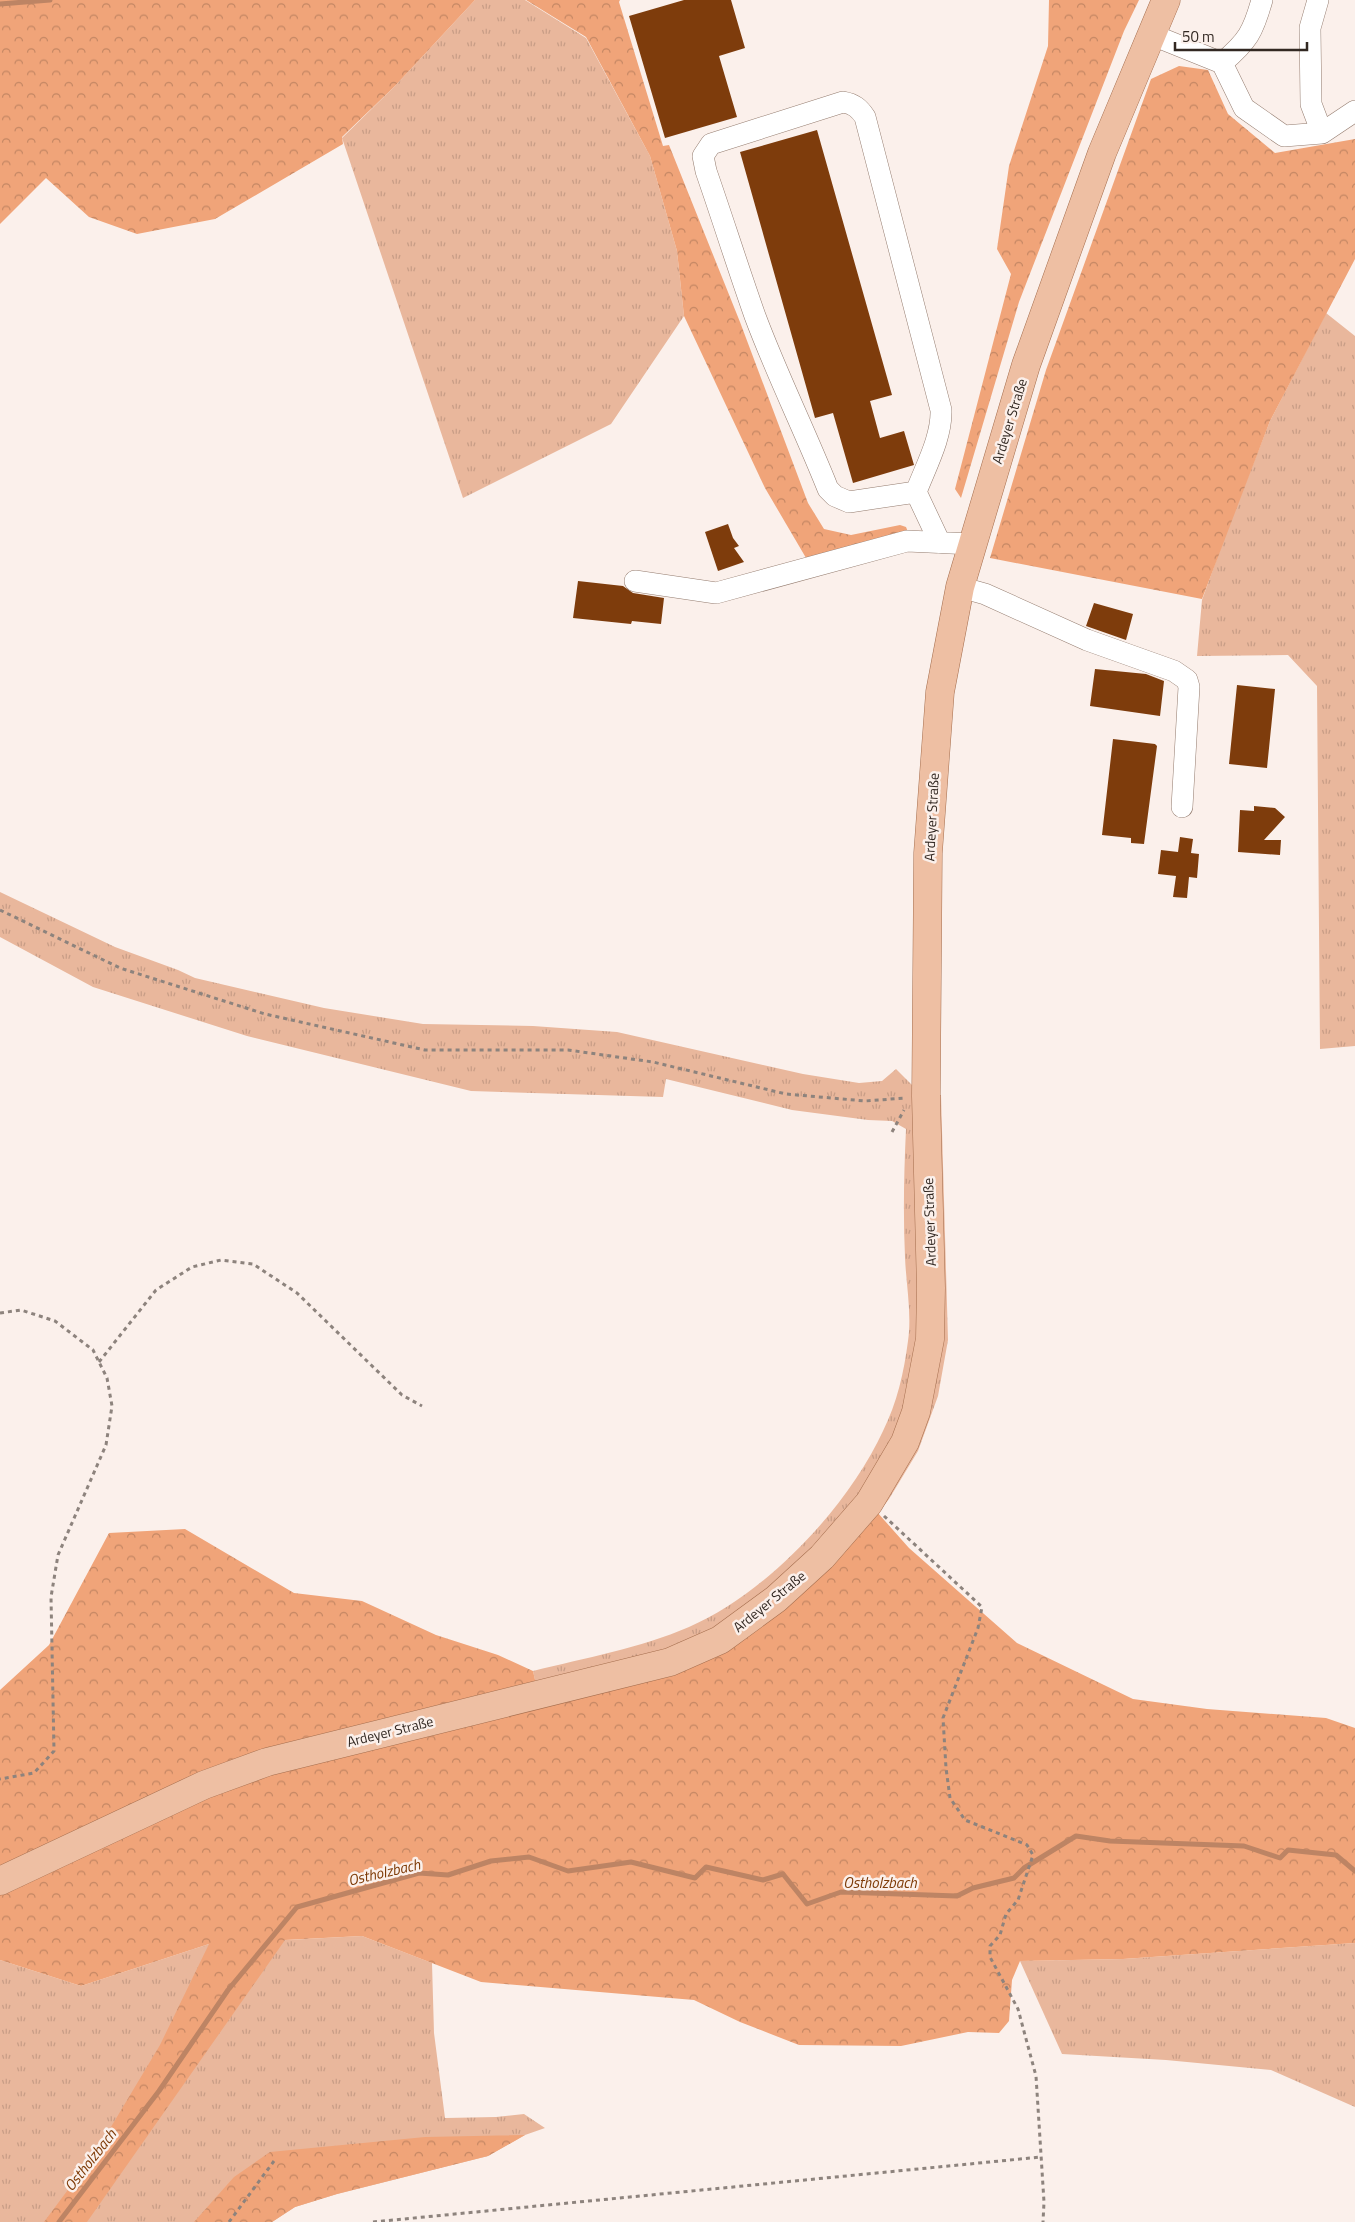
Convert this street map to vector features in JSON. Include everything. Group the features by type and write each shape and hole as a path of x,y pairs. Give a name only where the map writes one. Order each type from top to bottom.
{"main road":[{"name":"Ardeyer Straße","path":"0,1881 204,1784 267,1762 670,1662 720,1640 776,1599 822,1557 868,1503 905,1442 920,1396 930,1339 931,1288 926,1096 928,853 940,692 960,587 1026,365 1065,253 1102,153 1150,34 1166,0"}],"lane":[{"path":"1222,63 1242,46 1255,26 1262,0"},
{"path":"1318,0 1310,28 1311,104 1322,133"},
{"path":"1150,34 1222,63 1244,108 1284,136 1322,133 1355,110"},
{"path":"916,492 849,502 835,496 828,489 805,431 786,394 756,317 715,199 704,162 706,149 711,144 843,102 852,104 859,109 865,118 941,410 940,426 916,492 940,543"},
{"path":"635,581 716,593 907,541 972,544"},
{"path":"960,587 985,594 1087,640 1174,671 1187,680 1189,687 1182,807"}],"path":[{"path":"0,910 120,968 265,1014 425,1050 568,1050 652,1062 786,1094 865,1101 908,1098 902,1116 892,1132"},
{"path":"99,1362 156,1290 192,1267 221,1260 253,1264 297,1293 402,1395 422,1406"},
{"path":"0,1313 22,1310 55,1321 93,1350 107,1378 112,1406 106,1445 58,1555 51,1597 54,1751 34,1773 0,1779"},
{"path":"868,1503 910,1539 982,1607 978,1628 943,1718 946,1768 950,1798 965,1820 979,1827 998,1832 1027,1846 1033,1854 1018,1900 1006,1914 1000,1935 990,1946 990,1957 1018,2009 1036,2076 1043,2222"},
{"path":"373,2222 1041,2157"},
{"path":"229,2222 274,2161"}],"green space":[{"path":"0,0 475,0 395,86 342,137 343,144 215,219 137,234 89,217 46,178 0,224"},
{"path":"475,0 525,0 586,38 650,156 677,251 684,316 611,424 463,498 342,138 395,86"},
{"path":"526,0 620,0 619,2 663,146 669,145 740,322 808,503 824,529 851,535 900,525 906,527 908,532 809,563 765,488 684,316 677,251 650,156 586,37"},
{"path":"1049,0 1139,0 1124,31 1019,302 961,498 955,489 1011,274 997,249 1009,166 1048,46"},
{"path":"1179,66 1208,70 1228,114 1275,153 1355,139 1355,259 1270,421 1202,599 990,558 1046,370 1151,79"},
{"path":"1326,313 1355,336 1355,1046 1320,1049 1317,686 1288,655 1197,656 1202,600 1228,528 1270,421"},
{"path":"0,892 115,947 195,978 324,1008 423,1024 533,1026 617,1032 803,1074 859,1083 882,1081 896,1069 926,1096 941,1095 948,1340 938,1396 918,1451 889,1499 870,1524 720,1640 538,1694 533,1671 651,1641 689,1627 718,1612 747,1593 802,1545 849,1489 868,1460 888,1420 899,1387 909,1331 904,1225 906,1129 892,1121 868,1120 792,1110 666,1079 663,1097 471,1091 247,1036 93,987 0,937"},
{"path":"869,1503 909,1548 1017,1643 1133,1699 1207,1709 1326,1718 1355,1728 1355,1943 1123,1959 1020,1961 1012,1980 1009,2021 999,2033 968,2032 901,2046 799,2045 740,2022 694,2000 481,1982 362,1936 285,1940 87,2222 44,2222 96,2152 160,2045 209,1944 81,1986 0,1960 0,1690 49,1645 109,1533 185,1529 294,1593 362,1601 436,1635 498,1655 533,1671 538,1693 720,1640"},
{"path":"362,1936 432,1963 434,2033 445,2118 496,2117 524,2114 545,2128 525,2135 488,2156 337,2194 295,2207 272,2222 0,2222 0,1960 81,1986 209,1944"},
{"path":"1355,1943 1355,2107 1271,2070 1166,2060 1062,2054 1020,1961 1123,1959"},
{"path":"525,2135 488,2156 337,2194 295,2207 272,2222 194,2222 234,2177 270,2152 425,2137"}],"building":[{"path":"684,0 731,0 745,48 719,56 737,117 665,138 629,16"},
{"path":"817,130 892,395 870,401 880,438 904,431 914,465 853,483 833,413 815,418 740,152"},
{"path":"728,524 733,538 739,546 734,548 744,562 718,571 705,532"},
{"path":"578,581 623,586 633,593 664,598 661,624 632,621 631,624 573,618"},
{"path":"1094,603 1133,614 1126,640 1086,626"},
{"path":"1095,669 1146,674 1164,681 1160,716 1090,706"},
{"path":"1237,685 1275,689 1267,768 1229,764"},
{"path":"1113,739 1155,744 1157,746 1144,844 1131,843 1131,838 1102,835"},
{"path":"1254,806 1275,808 1285,817 1264,840 1281,840 1280,855 1238,852 1240,810 1254,811"},
{"path":"1180,837 1193,839 1191,853 1199,854 1197,878 1189,877 1187,898 1173,897 1176,876 1158,874 1161,850 1178,852"}],"waterway":[{"path":"0,4 50,0"},
{"name":"Ostholzbach","path":"59,2222 159,2091 228,1990 297,1907 419,1873 448,1875 491,1861 529,1857 568,1871 631,1862 695,1878 706,1867 763,1880 783,1874 807,1904 841,1892 957,1896 973,1888 1014,1878 1024,1868 1076,1836 1110,1841 1244,1846 1280,1858 1288,1850 1336,1855 1355,1871"}]}
